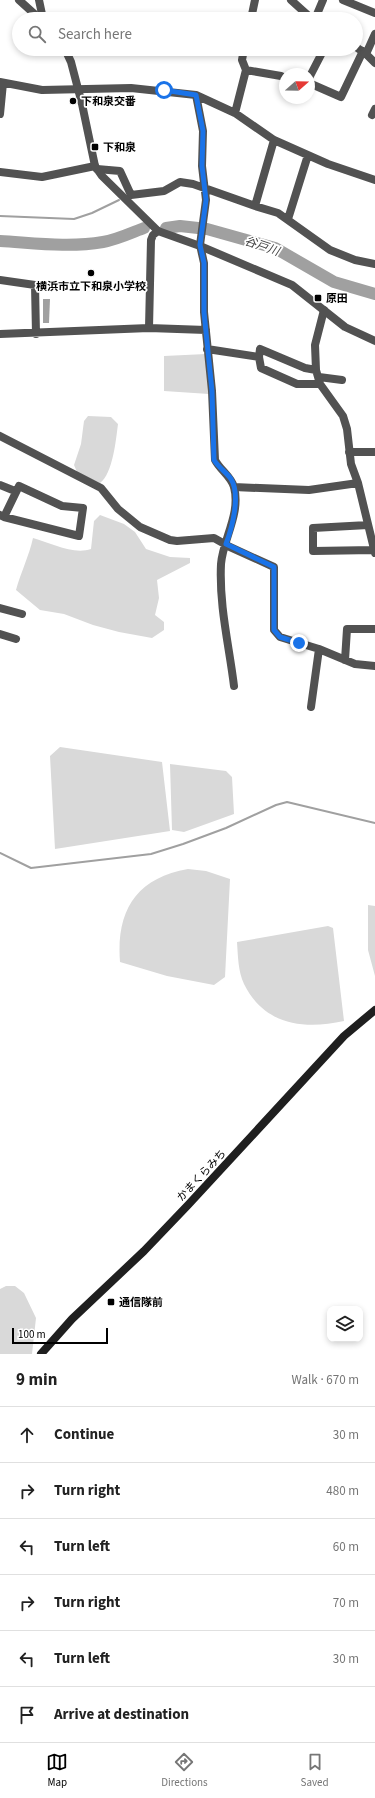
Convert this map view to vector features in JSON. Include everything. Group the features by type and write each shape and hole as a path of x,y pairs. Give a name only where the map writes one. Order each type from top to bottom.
{"main road":[{"name":"かまくらみち","path":"41,1354 77,1314 144,1251 188,1205 344,1036 375,1010"}],"street":[{"path":"19,0 32,12"},
{"path":"39,0 42,12"},
{"path":"252,12 255,0"},
{"path":"291,0 304,12"},
{"path":"318,12 323,0"},
{"path":"343,0 375,13"},
{"path":"363,49 374,39"},
{"path":"363,51 375,63"},
{"path":"67,56 78,88 96,168 158,232 200,246 292,285 354,332 375,341"},
{"path":"235,113 246,70 242,60 243,56"},
{"path":"314,68 320,56"},
{"path":"315,85 341,97 359,56"},
{"path":"246,70 279,76"},
{"path":"0,114 1,82 42,90 131,88 196,95 235,113 274,140 328,164 375,179"},
{"path":"196,95 203,131 202,166 205,191 200,246 204,270 206,330 212,391 214,460 230,479 234,487 235,510 222,563 223,616 234,686"},
{"path":"255,206 274,140"},
{"path":"288,219 308,155"},
{"path":"0,172 42,177 96,168 120,171 131,195 164,191 180,182 189,183 205,191 278,213 330,250 355,260 375,264"},
{"path":"149,328 150,240 153,235 158,232"},
{"path":"0,280 35,285 36,334"},
{"path":"324,310 315,345 319,377 343,416 347,429 351,464 358,483 368,525 373,536 375,552 312,552 313,528 368,525"},
{"path":"0,334 36,334 149,328 206,330"},
{"path":"319,377 305,368 260,348 259,357 261,368 297,384 319,377 342,380"},
{"path":"208,349 259,357"},
{"path":"0,436 101,488 118,509 140,526 170,540 177,541 214,538 274,567 274,630 276,634 299,643 319,648 356,664 375,666"},
{"path":"349,452 375,452"},
{"path":"234,487 309,490 358,483"},
{"path":"0,485 15,491"},
{"path":"19,486 62,506 83,508 79,536 2,516 19,486"},
{"path":"0,608 22,614"},
{"path":"345,660 347,629 375,629"},
{"path":"0,634 16,639"},
{"path":"311,707 319,648"}],"shaded area":[{"path":"43,299 50,299 49,323 43,323"},
{"path":"206,354 209,394 164,391 164,356"},
{"path":"88,416 111,417 118,424 111,464 108,472 100,483 77,472 74,465 81,444 84,421"},
{"path":"100,515 124,524 135,532 146,549 170,557 190,558 190,563 157,580 159,598 155,615 164,622 164,630 152,638 119,632 93,625 64,614 40,610 16,590 33,538 62,548 77,551 91,549 94,521"},
{"path":"60,747 162,762 170,831 55,849 50,756"},
{"path":"170,764 226,771 232,777 234,814 184,832 172,830"},
{"path":"188,869 206,871 230,879 225,977 214,985 167,976 120,962 122,927 126,913 133,900 143,889 155,880 170,873"},
{"path":"368,905 375,906 375,976 368,950"},
{"path":"328,926 333,928 344,1021 329,1024 300,1024 286,1021 274,1016 262,1008 252,998 242,979 237,942"},
{"path":"6,1286 15,1286 24,1293 36,1318 32,1354 0,1354 0,1289"}],"waterway":[{"path":"0,216 74,219 92,213 119,200"},
{"name":"谷戸川","path":"166,228 180,226 207,229 275,248 334,282 375,294"},
{"name":"谷戸川","path":"0,241 77,245 90,244 113,240 144,228"},
{"path":"0,853 31,868 151,854 226,828 276,805 287,802 375,823"}],"place":[{"name":"下和泉交番","path":"73,101"},
{"name":"下和泉","path":"95,147"},
{"name":"横浜市立下和泉小学校","path":"91,273"},
{"name":"原田","path":"318,298"},
{"name":"通信隊前","path":"111,1302"}],"route":[{"path":"164,90 185,92 196,95 203,131 202,166 206,200 200,245 204,263 204,312 212,391 214,460 230,479 234,487 235,510 230,534 226,544 274,567 274,630 280,637 299,643"}]}
